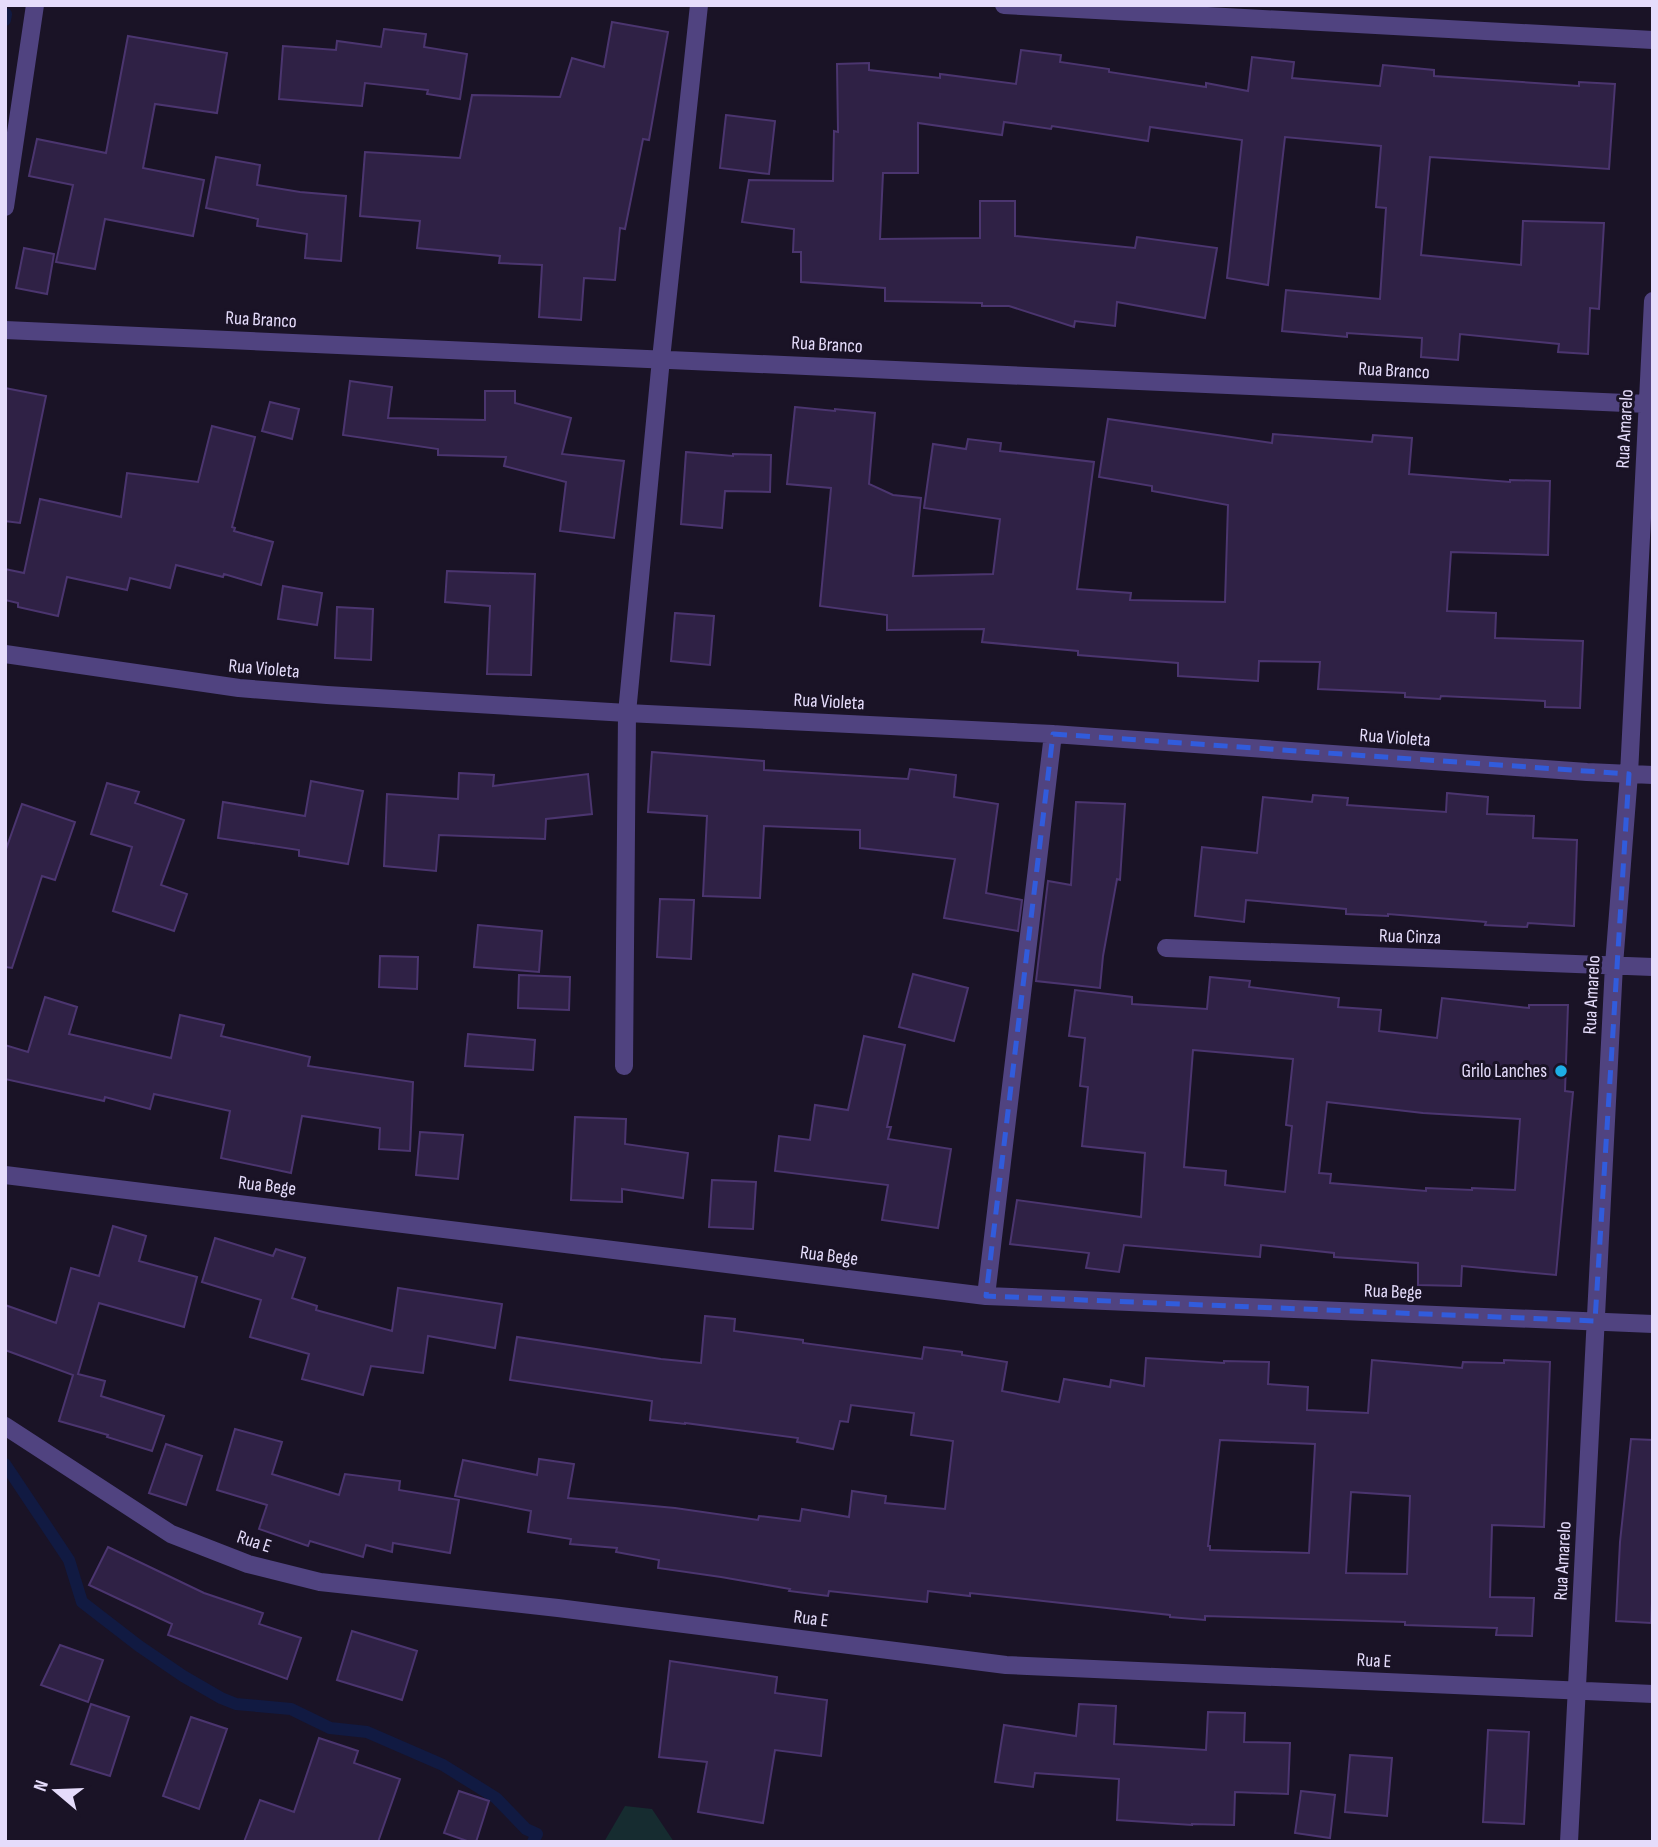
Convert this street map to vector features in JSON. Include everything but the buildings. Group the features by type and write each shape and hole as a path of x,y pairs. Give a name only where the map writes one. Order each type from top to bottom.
{"street":[{"path":"5,207 36,5"},
{"path":"624,1066 627,713 699,5"},
{"path":"1004,5 1653,40"},
{"name":"Rua Amarelo","path":"1569,1842 1614,965 1629,774 1653,302"},
{"name":"Rua Branco","path":"5,330 1648,404"},
{"name":"Rua Violeta","path":"5,654 239,688 627,713 1053,734 1653,775"},
{"path":"986,1296 1053,734"},
{"name":"Rua Cinza","path":"1166,948 1653,967"},
{"name":"Rua Bege","path":"5,1175 986,1296 1653,1324"},
{"name":"Rua E","path":"5,1426 171,1534 248,1564 320,1582 558,1608 1006,1665 1653,1694"}],"highlighted area":[{"path":"1053,734 1629,774 1595,1321 986,1296"}],"green space":[{"path":"625,1806 652,1809 674,1842 604,1842"}],"waterway":[{"path":"5,20 6,14"},
{"path":"5,1464 69,1560 82,1602 139,1646 183,1676 236,1704 291,1709 330,1728 367,1732 443,1765 496,1798 526,1829 537,1834 533,1842"}],"place":[{"name":"Grilo Lanches","path":"1561,1071"}]}
